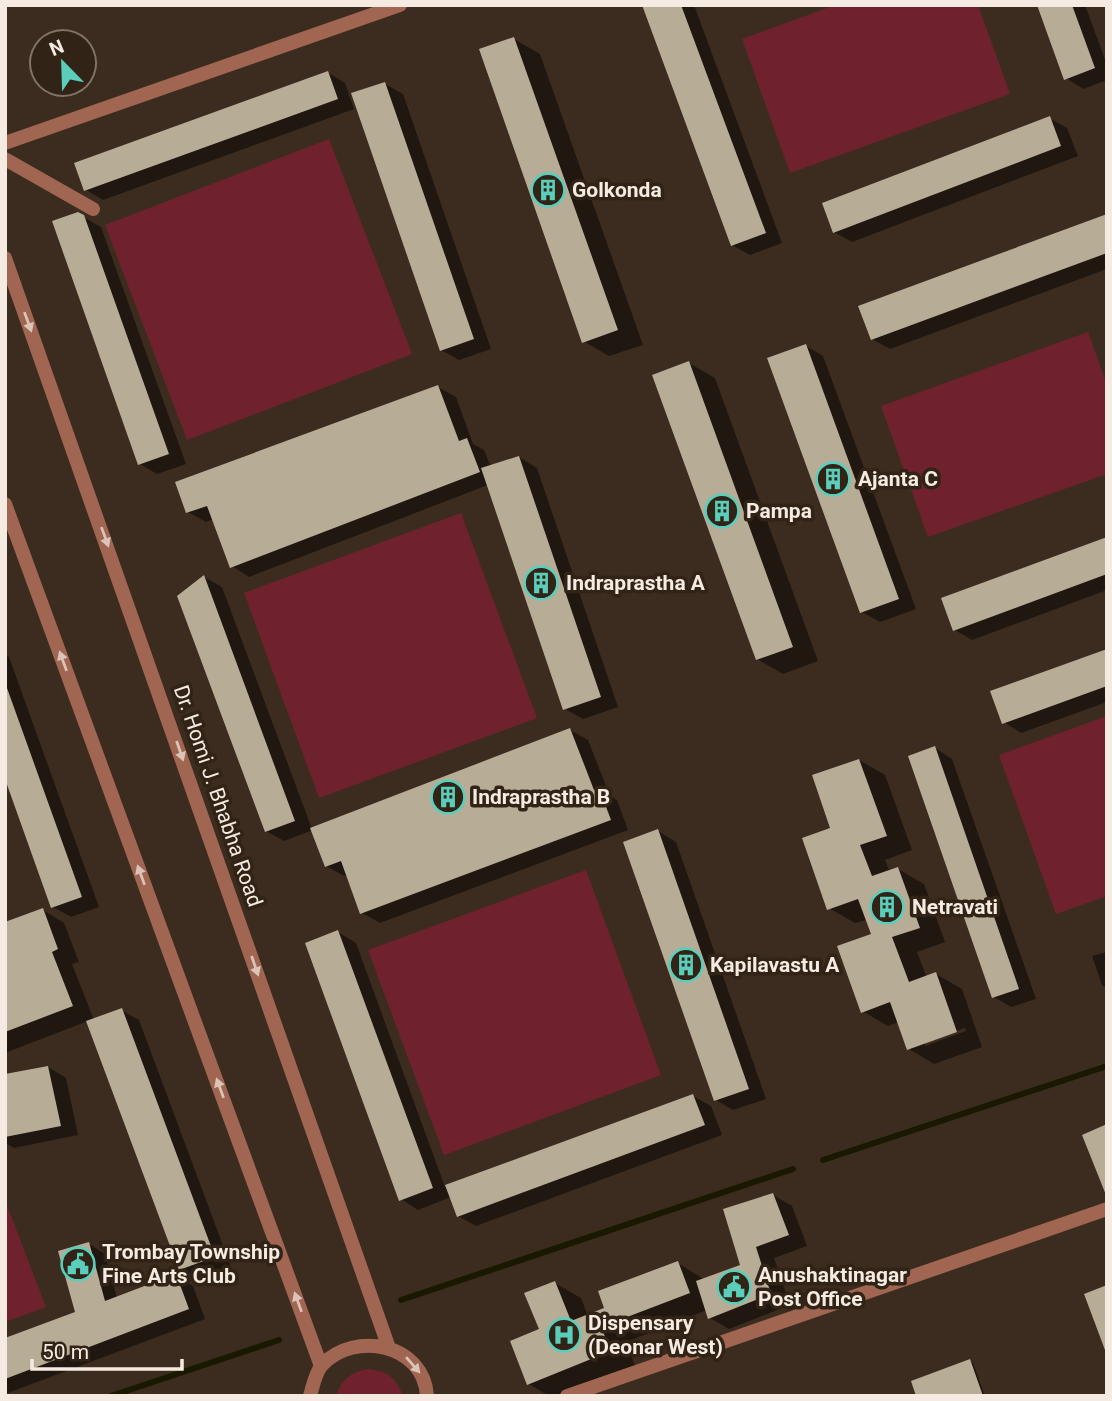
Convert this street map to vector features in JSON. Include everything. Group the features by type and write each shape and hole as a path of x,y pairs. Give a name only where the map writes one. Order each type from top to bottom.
{"street":[{"path":"5,143 400,5"},
{"path":"5,159 93,209"},
{"name":"Dr. Homi J. Bhabha Road","path":"5,258 389,1348"},
{"path":"5,504 321,1366"},
{"path":"567,1396 1107,1209"},
{"path":"310,1396 321,1366 339,1352 372,1344 389,1348 406,1357 419,1371 427,1396"}],"shaded area":[{"path":"835,5 978,5 1010,94 790,173 742,39"},
{"path":"329,139 412,354 187,440 105,225"},
{"path":"1088,332 1107,385 1107,474 928,537 881,406"},
{"path":"461,513 537,718 319,798 244,593"},
{"path":"1107,716 1107,896 1056,914 999,755"},
{"path":"586,870 661,1075 444,1155 368,950"},
{"path":"5,1200 46,1307 5,1322"},
{"path":"368,1369 390,1376 398,1384 403,1396 336,1396 348,1377"}],"building":[{"path":"642,5 681,5 766,233 731,246"},
{"path":"1037,5 1072,5 1095,68 1064,80"},
{"name":"Golkonda","path":"514,37 618,330 582,343 479,49"},
{"path":"328,71 338,99 84,191 74,163"},
{"path":"385,82 474,339 440,351 351,93"},
{"path":"1050,116 1061,146 833,233 822,203"},
{"path":"78,212 84,215 169,454 138,465 52,221"},
{"path":"1107,214 1107,253 871,340 858,306"},
{"name":"Ajanta C","path":"806,344 899,599 860,613 767,358"},
{"name":"Pampa","path":"689,361 793,647 756,660 652,375"},
{"path":"438,385 459,441 467,438 480,472 230,568 207,506 186,513 175,482"},
{"name":"Indraprastha A","path":"519,456 601,697 563,710 481,468"},
{"path":"1107,537 1107,574 953,631 941,598"},
{"path":"204,575 295,821 265,832 177,596"},
{"path":"1107,649 1107,686 1002,724 990,691"},
{"path":"7,688 82,897 51,908 5,779"},
{"path":"570,728 594,790 599,788 611,820 360,914 341,861 325,867 310,828"},
{"path":"935,746 1019,989 992,998 908,756"},
{"name":"Netravati","path":"859,759 887,836 860,845 872,876 898,867 920,928 892,937 909,982 936,972 957,1032 907,1050 890,1002 861,1013 837,946 871,934 858,899 827,910 802,838 830,828 812,775"},
{"name":"Kapilavastu A","path":"658,829 749,1089 714,1101 623,842"},
{"path":"43,908 58,949 52,952 73,1006 5,1032 5,922"},
{"path":"338,930 433,1188 399,1201 305,943"},
{"path":"122,1008 215,1257 179,1270 86,1021"},
{"path":"48,1066 61,1126 5,1137 5,1074"},
{"path":"693,1094 705,1125 457,1217 445,1185"},
{"path":"1107,1124 1107,1195 1106,1195 1082,1135"},
{"path":"773,1193 789,1235 756,1247 771,1294 708,1319 696,1281 740,1265 723,1209"},
{"path":"89,1242 105,1301 176,1274 189,1309 5,1379 5,1338 75,1312 58,1251"},
{"name":"Dispensary (Deonar West)","path":"678,1261 690,1293 601,1327 611,1351 527,1385 510,1341 539,1329 524,1293 555,1281 571,1321 604,1308 598,1291"},
{"path":"1107,1285 1107,1350 1105,1350 1084,1294"},
{"path":"970,1359 983,1396 916,1396 911,1381"}],"waterway":[{"path":"823,1160 1107,1066"},
{"path":"401,1300 793,1169"},
{"path":"111,1396 279,1340"}],"place":[{"name":"Golkonda","path":"548,190"},
{"name":"Ajanta C","path":"833,479"},
{"name":"Pampa","path":"722,511"},
{"name":"Indraprastha A","path":"541,583"},
{"name":"Indraprastha B","path":"448,797"},
{"name":"Netravati","path":"887,907"},
{"name":"Kapilavastu A","path":"686,965"},
{"name":"Trombay Township Fine Arts Club","path":"78,1264"},
{"name":"Anushaktinagar Post Office","path":"734,1287"},
{"name":"Dispensary (Deonar West)","path":"564,1335"}]}
